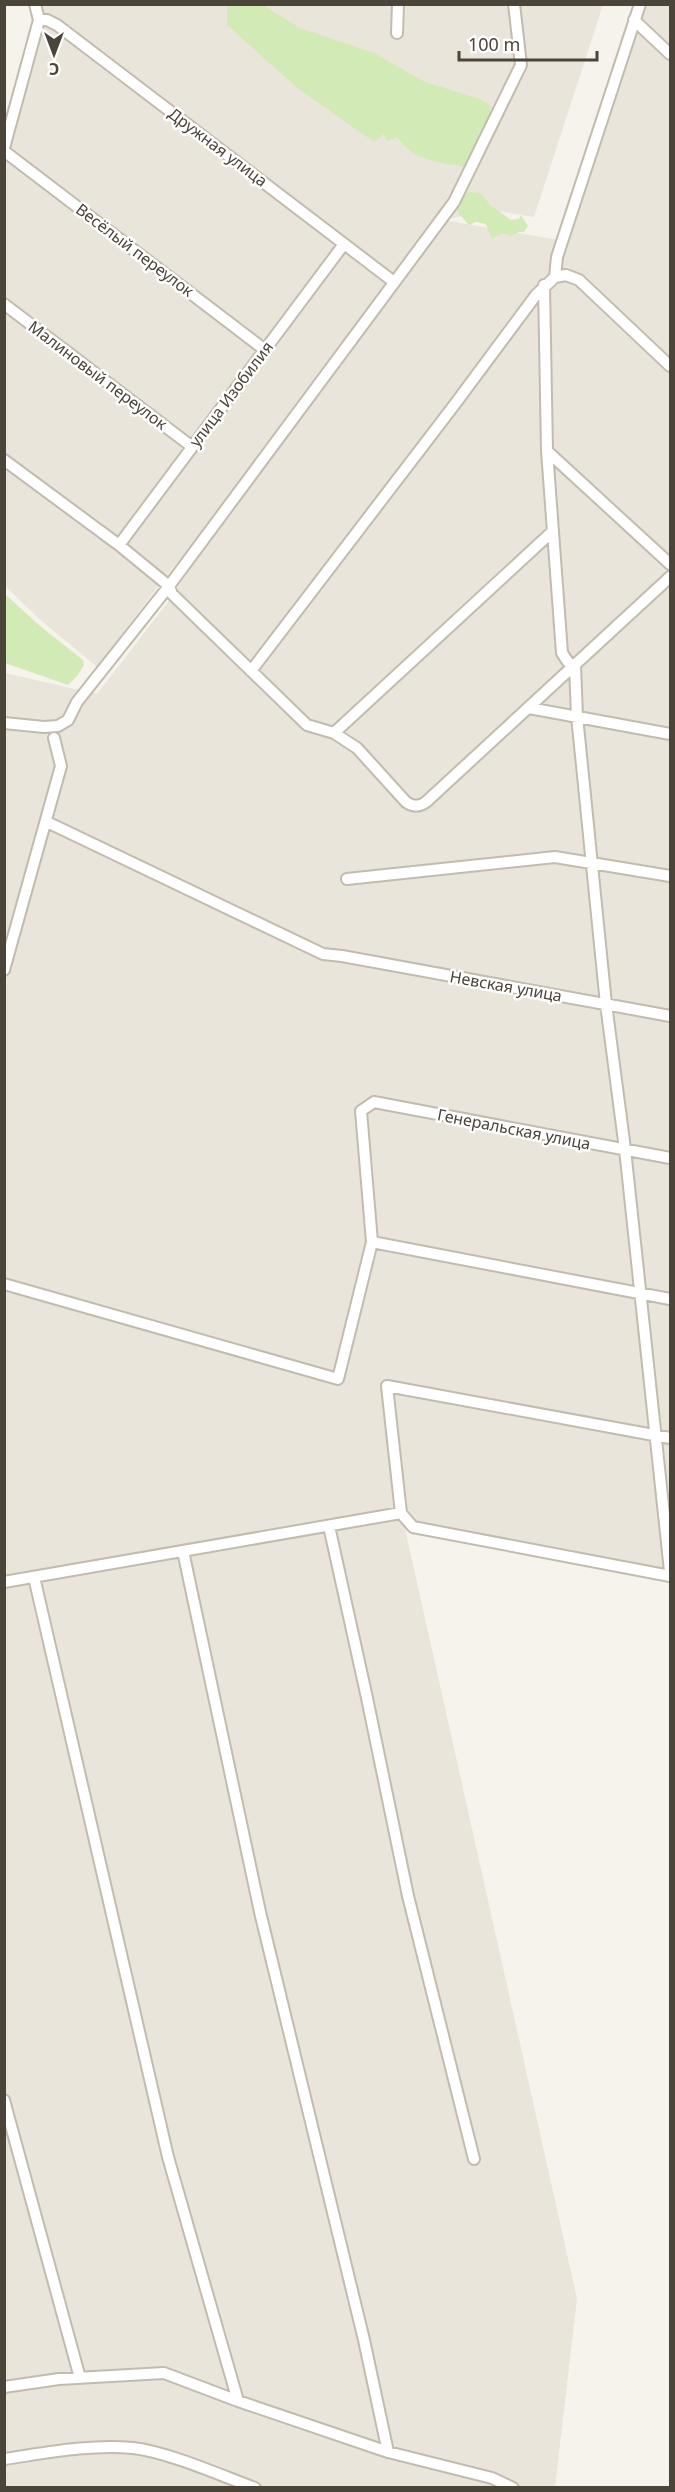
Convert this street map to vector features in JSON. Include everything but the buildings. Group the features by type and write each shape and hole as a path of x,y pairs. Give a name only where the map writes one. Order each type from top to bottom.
{"street":[{"path":"4,149 39,20 35,4"},
{"path":"397,33 398,4"},
{"path":"4,723 52,727 68,720 77,702 169,586 454,202 521,65 514,4"},
{"path":"555,277 557,257 640,4"},
{"name":"Дружная улица","path":"39,20 46,20 57,25 394,282"},
{"path":"634,20 670,54"},
{"name":"Весёлый переулок","path":"4,149 265,350"},
{"name":"улица Изобилия","path":"119,545 344,243"},
{"path":"251,671 544,285 555,277 566,275 579,280 670,366"},
{"path":"544,285 547,452 562,653 568,662 575,665"},
{"name":"Малиновый переулок","path":"4,304 191,446"},
{"path":"547,452 670,564"},
{"path":"4,460 119,545 169,586 172,594 307,725 334,733 357,748 412,806 421,806 670,577"},
{"path":"334,733 553,531"},
{"path":"575,665 577,716 606,1004 625,1149 670,1571"},
{"path":"529,708 670,734"},
{"path":"4,970 61,766 54,738"},
{"name":"Невская улица","path":"47,822 323,954 670,1016"},
{"path":"347,879 555,857 670,876"},
{"name":"Генеральская улица","path":"372,1242 361,1111 374,1102 670,1158"},
{"path":"4,1284 338,1379 372,1242 670,1299"},
{"path":"670,1438 387,1386 401,1513 413,1527 670,1576"},
{"path":"4,1582 401,1513"},
{"path":"329,1526 368,1698 408,1896 474,2159"},
{"path":"183,1551 260,1912 364,2340 388,2452"},
{"path":"34,1577 168,2157 238,2401"},
{"path":"4,2100 80,2378"},
{"path":"4,2387 80,2378 164,2373 388,2452 492,2478 513,2487"},
{"path":"4,2459 104,2447 134,2448 155,2452 255,2487"}],"shaded area":[{"path":"30,5 603,5 534,217 491,210 443,220 565,241 640,5 670,5 670,1582 409,1530 403,1512 5,1581 5,673 97,694 168,602 276,442 166,576 97,667 37,617 5,586 4,148 39,20"},
{"path":"402,1515 577,2299 555,2487 5,2488 5,1584"}],"green space":[{"path":"227,5 263,5 300,28 374,53 425,82 480,99 491,106 489,125 466,167 428,160 411,152 397,137 387,141 384,134 374,142 296,87 227,25"},
{"path":"469,192 481,193 490,205 511,220 519,219 521,215 528,226 524,232 510,236 502,233 492,239 486,224 476,222 469,225 458,213 458,201"},
{"path":"5,594 40,626 83,660 84,665 78,675 68,685 5,663"}]}
